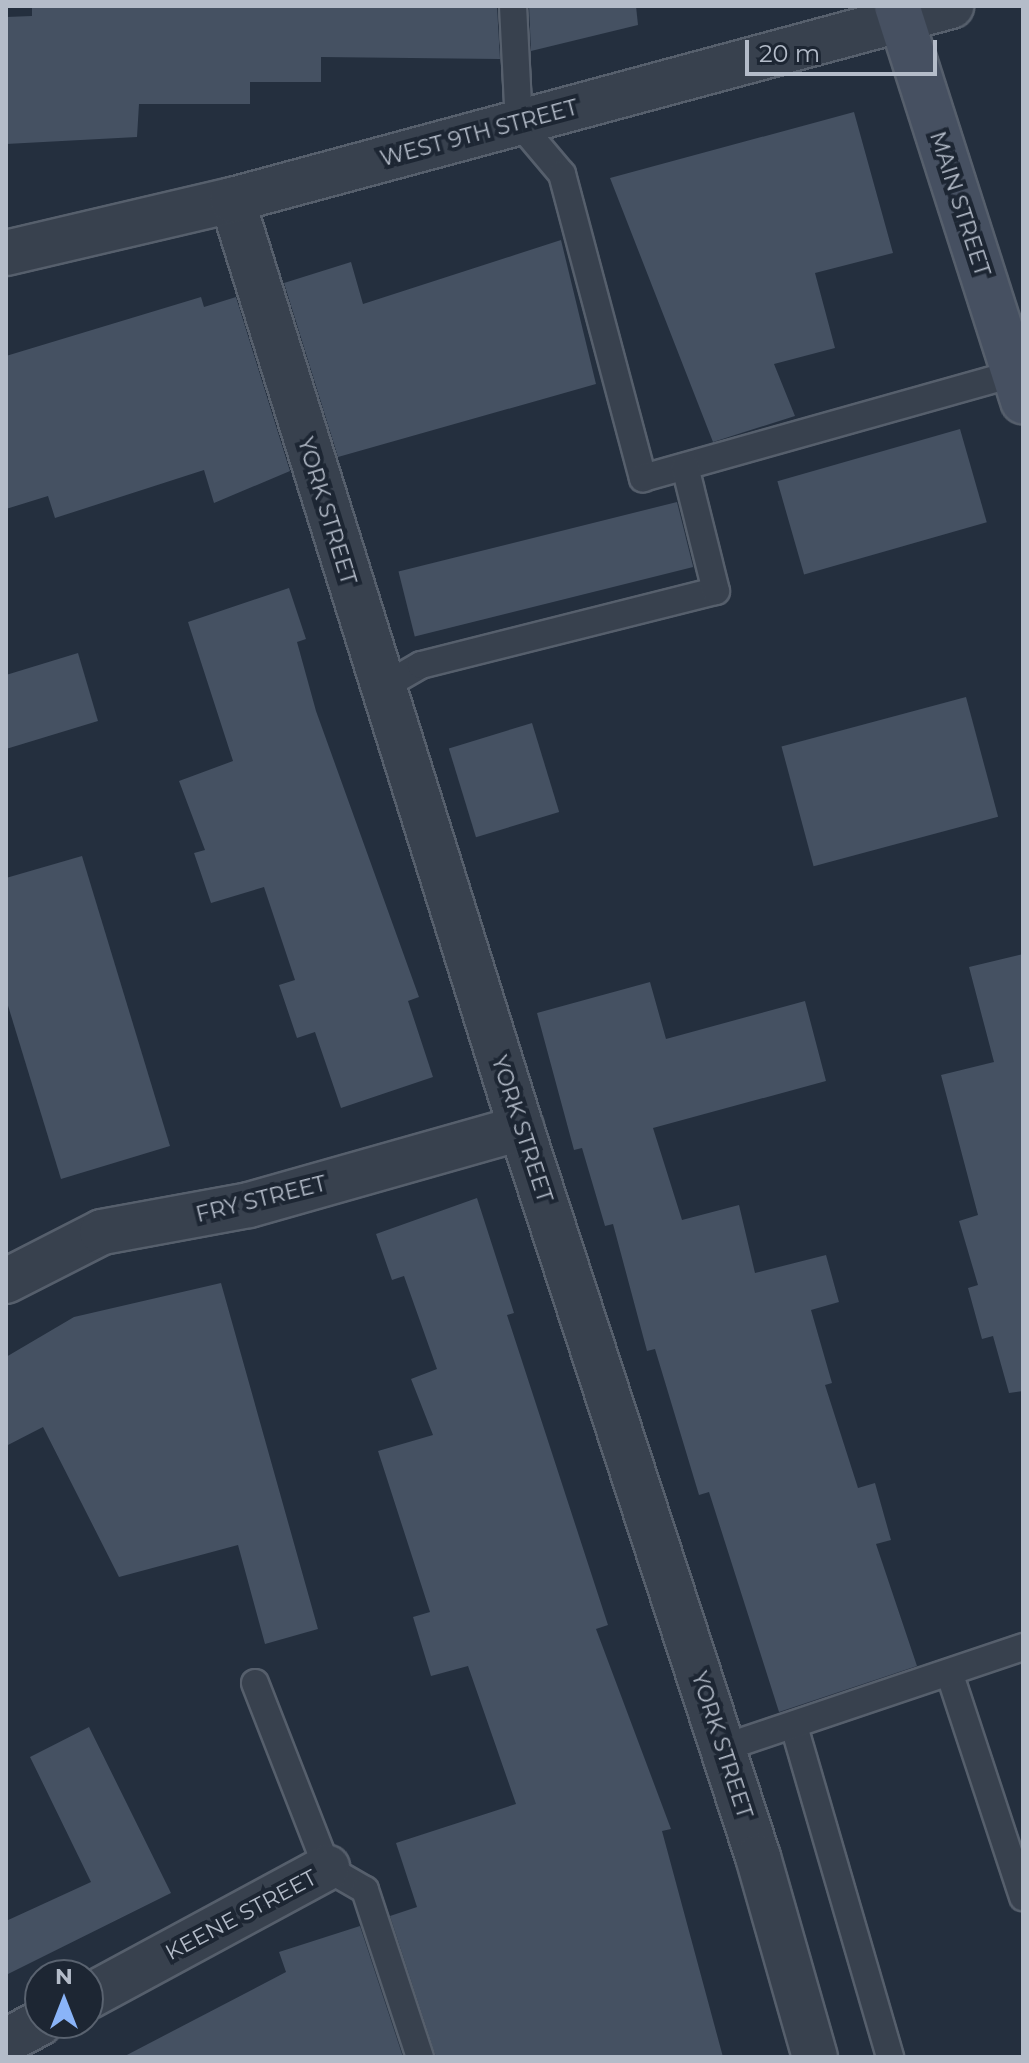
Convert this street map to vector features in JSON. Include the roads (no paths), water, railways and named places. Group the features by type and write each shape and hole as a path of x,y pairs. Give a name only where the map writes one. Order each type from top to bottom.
{"main road":[{"name":"MAIN STREET","path":"899,12 1019,388"}],"street":[{"name":"WEST 9TH STREET","path":"6,253 232,200 519,123 899,12 951,6"},
{"name":"YORK STREET","path":"232,200 381,688 723,1748 815,2057"},
{"name":"FRY STREET","path":"6,1281 102,1232 249,1205 521,1128"},
{"name":"KEENE STREET","path":"104,1988 327,1868"},
{"path":"6,2041 24,2031"}],"lane":[{"path":"513,6 519,123 562,174 643,478 1019,388"},
{"path":"381,688 421,665 716,591 685,467"},
{"path":"723,1748 950,1675 1023,1647"},
{"path":"950,1675 1023,1897"},
{"path":"255,1683 327,1868"},
{"path":"794,1726 890,2057"},
{"name":"KEENE STREET","path":"327,1868 365,1890 420,2057"}]}
